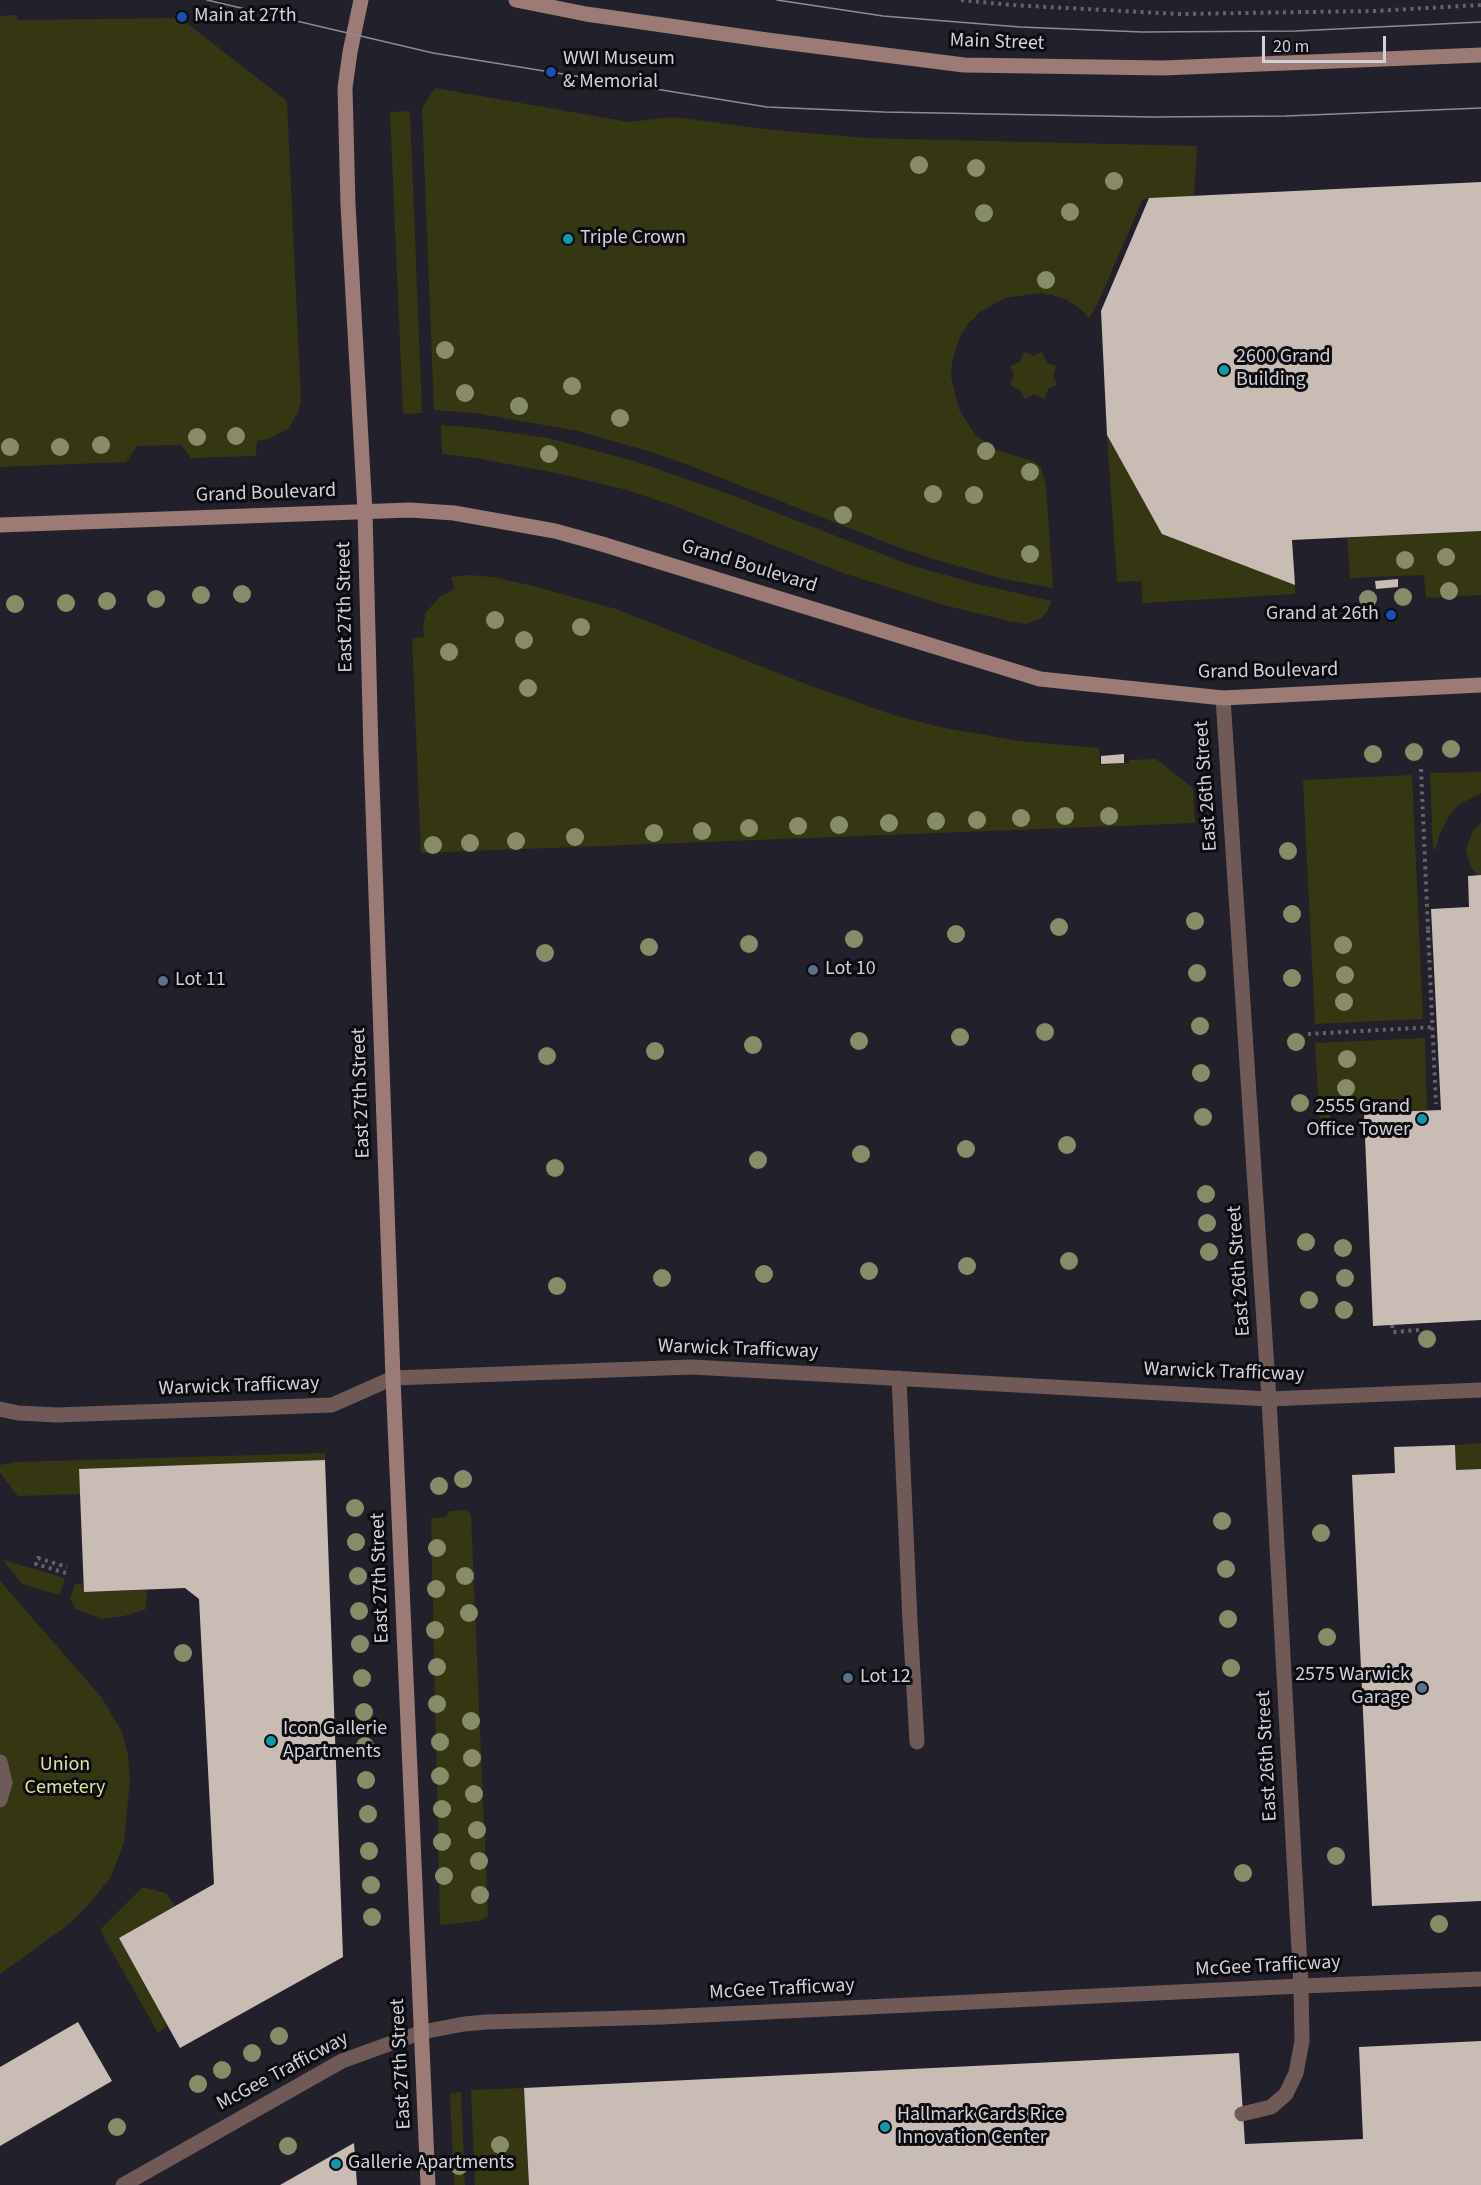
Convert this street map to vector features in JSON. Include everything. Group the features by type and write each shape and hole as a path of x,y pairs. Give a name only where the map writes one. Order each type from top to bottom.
{"main road":[{"name":"East 27th Street","path":"362,0 350,52 345,88 348,205 365,512 371,765 393,1378 428,2185"},
{"name":"Main Street","path":"516,0 632,21 964,65 1163,68 1481,55"},
{"name":"Grand Boulevard","path":"0,525 410,510 454,513 555,531 602,544 1040,679 1223,698 1481,686"}],"street":[{"name":"East 26th Street","path":"1223,698 1269,1399 1301,1986 1302,2041 1296,2073 1286,2094 1271,2108 1242,2114"},
{"name":"Warwick Trafficway","path":"0,1409 18,1413 57,1415 332,1405 393,1378 692,1367 1269,1399 1481,1390"},
{"path":"899,1378 917,1742"},
{"path":"0,1762 5,1783 0,1800"},
{"name":"McGee Trafficway","path":"123,2185 342,2061 422,2032 487,2022 662,2017 1481,1979"}],"path":[{"path":"961,0 1178,14 1374,11 1481,5"},
{"path":"1420,770 1430,930 1436,1104"},
{"path":"1308,1034 1433,1027"},
{"path":"1392,1324 1393,1332 1419,1330 1419,1334"},
{"path":"66,1573 36,1564 38,1558 67,1567"}],"green space":[{"path":"16,15 18,20 180,18 287,101 301,402 289,428 271,438 257,441 256,456 191,458 181,445 137,446 126,462 0,467 0,16"},
{"path":"435,88 629,122 673,117 774,130 865,138 1197,146 1194,196 1143,199 1097,305 1089,318 1067,300 1053,295 1039,293 1005,298 980,312 969,323 960,337 952,361 951,376 959,409 975,435 997,450 1035,462 1041,467 1046,486 1053,588 1004,579 940,561 892,545 691,466 578,431 475,413 434,410 422,108"},
{"path":"410,111 422,413 403,414 390,112"},
{"path":"1024,352 1034,356 1042,352 1047,363 1056,366 1053,376 1057,385 1048,389 1044,399 1034,394 1024,399 1020,390 1010,385 1014,375 1010,366 1020,362"},
{"path":"441,425 548,438 638,462 737,497 907,564 977,584 1052,601 1041,618 1027,624 944,605 843,573 680,508 627,490 556,473 442,454"},
{"path":"1107,435 1163,534 1295,585 1295,594 1143,603 1141,581 1117,582"},
{"path":"1481,531 1481,595 1426,598 1424,575 1350,578 1347,538"},
{"path":"469,575 493,577 533,586 616,609 806,684 893,715 940,727 1019,741 1099,748 1100,765 1129,763 1129,760 1156,759 1193,788 1195,823 421,853 412,638 424,637 426,612 441,596 455,589 451,577"},
{"path":"1481,772 1481,793 1458,805 1450,814 1440,833 1435,851 1433,848 1430,773"},
{"path":"1412,775 1423,1019 1315,1024 1303,780"},
{"path":"1481,823 1481,875 1477,875 1471,868 1466,849 1473,831"},
{"path":"1425,1038 1427,1110 1364,1113 1363,1103 1330,1104 1330,1126 1321,1127 1315,1043"},
{"path":"1481,1443 1481,1469 1456,1470 1455,1445"},
{"path":"325,1453 325,1460 79,1469 80,1494 18,1496 0,1473 0,1465 15,1462"},
{"path":"467,1510 471,1515 488,1916 480,1921 440,1925 431,1518 446,1517 450,1511"},
{"path":"3,1560 65,1578 60,1595 22,1584"},
{"name":"Union Cemetery","path":"0,1581 102,1698 122,1732 128,1755 130,1779 124,1842 111,1877 68,1925 0,1974"},
{"path":"83,1583 84,1592 147,1590 146,1609 124,1616 102,1619 75,1609 70,1598 75,1584"},
{"path":"143,1887 166,1893 175,1906 119,1938 167,2026 158,2033 100,1930"},
{"path":"524,2088 529,2185 475,2185 471,2090"},
{"path":"461,2092 465,2185 454,2185 450,2094"}],"building":[{"name":"2600 Grand Building","path":"1481,182 1481,531 1292,540 1295,585 1162,534 1107,435 1101,311 1149,198"},
{"path":"1398,579 1398,587 1376,589 1375,581"},
{"path":"1124,754 1124,763 1101,764 1101,756"},
{"name":"2555 Grand Office Tower","path":"1481,875 1481,1320 1373,1326 1364,1113 1441,1110 1431,909 1469,907 1468,876"},
{"name":"2575 Warwick Garage","path":"1455,1445 1456,1470 1481,1469 1481,1901 1372,1906 1352,1475 1395,1473 1394,1447"},
{"name":"Icon Gallerie Apartments","path":"325,1460 343,1957 180,2048 119,1938 214,1884 199,1599 185,1588 84,1592 79,1469"},
{"path":"78,2022 112,2081 0,2146 0,2067"},
{"name":"Hallmark Cards Rice Innovation Center","path":"1481,2041 1481,2185 529,2185 524,2088 1239,2053 1245,2144 1363,2139 1359,2047"},
{"name":"Gallerie Apartments","path":"354,2143 357,2185 280,2185"}],"tram line":[{"path":"207,0 433,53 767,107 884,112 1152,117 1286,116 1481,108"},
{"path":"777,0 883,16 1020,27 1142,32 1296,31 1481,22"}],"place":[{"name":"Main at 27th","path":"182,17"},
{"name":"WWI Museum & Memorial","path":"551,72"},
{"name":"Triple Crown","path":"568,239"},
{"name":"2600 Grand Building","path":"1224,370"},
{"name":"Grand at 26th","path":"1391,615"},
{"name":"Lot 10","path":"813,970"},
{"name":"Lot 11","path":"163,981"},
{"name":"2555 Grand Office Tower","path":"1422,1119"},
{"name":"Lot 12","path":"848,1678"},
{"name":"2575 Warwick Garage","path":"1422,1688"},
{"name":"Icon Gallerie Apartments","path":"271,1741"},
{"name":"Hallmark Cards Rice Innovation Center","path":"885,2127"},
{"name":"Gallerie Apartments","path":"336,2164"}]}
